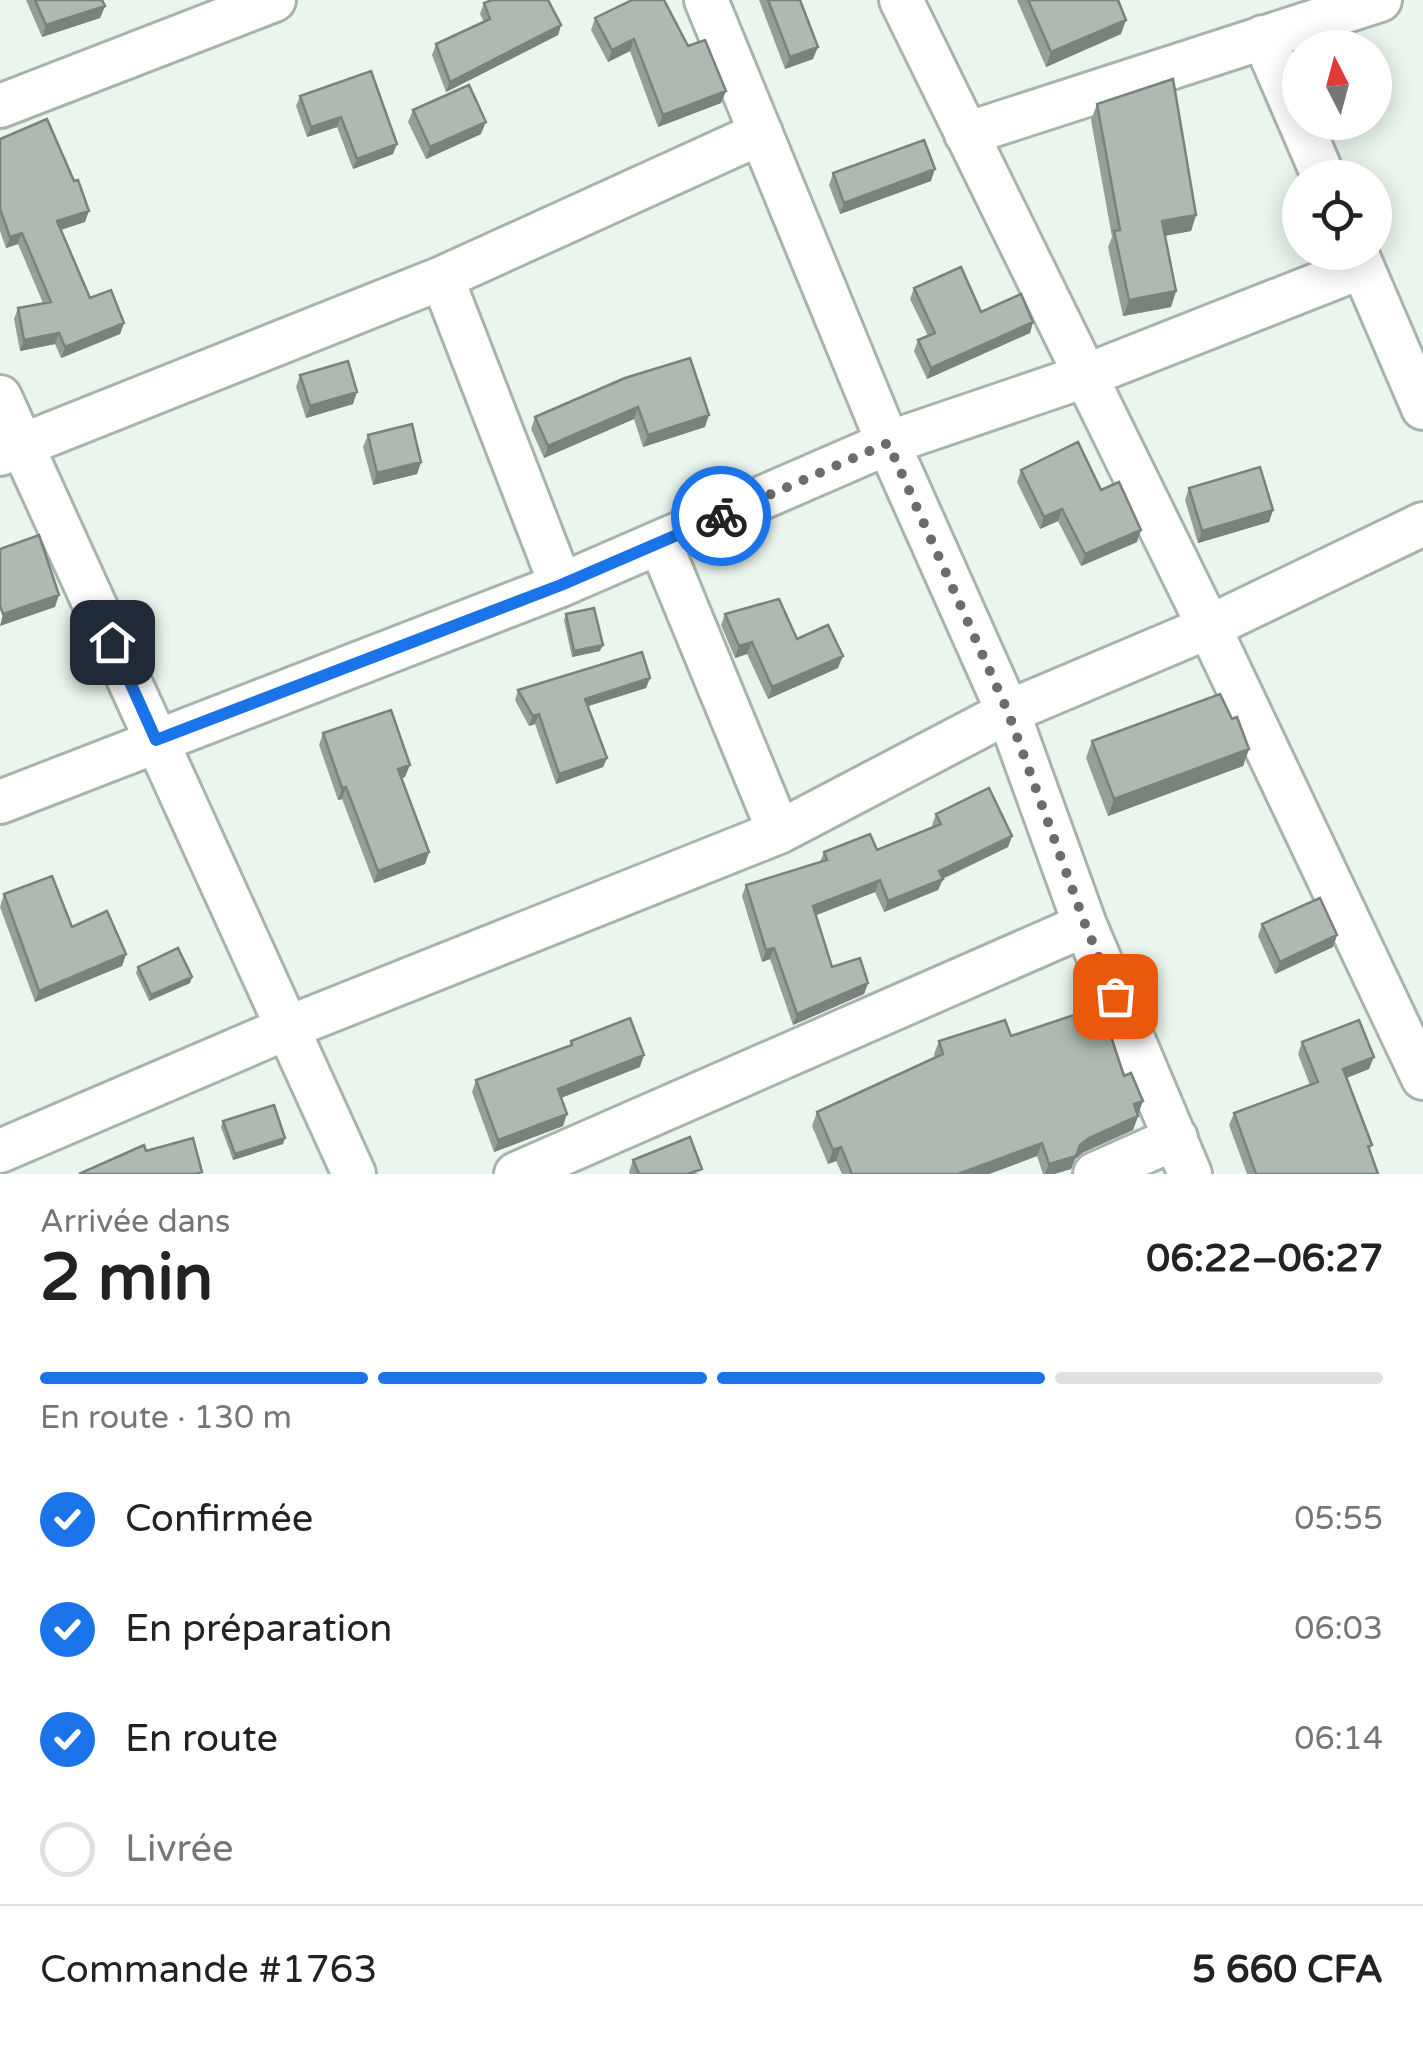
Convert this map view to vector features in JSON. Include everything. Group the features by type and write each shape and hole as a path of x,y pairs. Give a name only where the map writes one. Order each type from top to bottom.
{"street":[{"path":"0,106 274,0"},
{"path":"706,0 888,443 1008,712 1085,924 1183,1156 1095,1174"},
{"path":"900,0 1208,627 1423,1078"},
{"path":"966,134 1380,0"},
{"path":"1264,37 1282,80"},
{"path":"11,450 442,278 761,133"},
{"path":"0,802 561,585 888,443 1085,376 1335,270"},
{"path":"1363,270 1423,408"},
{"path":"442,278 561,585"},
{"path":"0,397 11,450 156,740 354,1174"},
{"path":"0,1151 288,1028 779,832 1008,712 1208,627 1423,524"},
{"path":"660,542 779,832"},
{"path":"516,1174 1085,924"}],"building":[{"path":"35,0 102,0 105,6 46,25"},
{"path":"548,0 561,25 450,82 436,44 490,19 484,3"},
{"path":"632,0 664,0 688,46 705,40 726,91 663,115 634,39 612,50 595,18"},
{"path":"768,0 800,0 818,47 790,57"},
{"path":"1028,0 1118,0 1126,20 1051,52"},
{"path":"371,71 397,144 357,159 341,117 311,127 300,96"},
{"path":"1173,79 1196,215 1162,221 1176,291 1129,300 1114,231 1120,230 1097,104"},
{"path":"469,85 486,122 430,147 413,110"},
{"path":"47,119 89,211 57,221 90,298 111,290 124,323 65,347 59,333 24,340 18,308 51,302 22,233 10,237 0,209 0,139"},
{"path":"924,140 935,169 844,203 833,173"},
{"path":"961,267 981,312 1021,294 1033,322 931,368 918,340 935,333 914,288"},
{"path":"690,358 709,415 648,435 638,407 548,446 535,417 625,378"},
{"path":"348,361 357,392 310,406 300,375"},
{"path":"412,424 421,462 377,473 368,435"},
{"path":"1078,442 1101,490 1119,482 1141,530 1085,554 1062,509 1044,517 1021,470"},
{"path":"1260,467 1273,510 1202,531 1189,488"},
{"path":"39,535 59,595 3,614 0,549"},
{"path":"779,599 797,639 828,625 843,656 772,687 752,642 739,646 725,614"},
{"path":"594,608 603,645 574,651 566,614"},
{"path":"642,652 650,678 585,699 607,758 559,774 539,714 533,716 518,690"},
{"path":"1220,694 1232,719 1237,717 1249,749 1114,799 1092,741"},
{"path":"391,710 410,765 398,769 429,852 378,871 323,733"},
{"path":"989,788 1012,836 939,871 943,879 888,901 880,880 813,906 832,967 860,958 868,983 797,1014 774,948 766,950 746,885 827,860 824,852 870,834 877,850 941,824 936,814"},
{"path":"52,876 72,927 107,911 126,954 39,991 4,894"},
{"path":"1320,898 1337,935 1280,962 1262,924"},
{"path":"178,948 192,977 151,995 138,967"},
{"path":"1101,1006 1124,1076 1131,1073 1143,1101 1134,1104 1138,1116 1089,1138 1080,1145 1076,1156 1049,1164 1042,1143 958,1174 852,1174 841,1147 833,1150 817,1112 943,1054 939,1041 1005,1020 1011,1036"},
{"path":"630,1018 644,1055 558,1089 567,1114 498,1140 476,1080 572,1045 571,1041"},
{"path":"1359,1020 1374,1057 1343,1069 1372,1145 1368,1146 1378,1174 1256,1174 1234,1113 1318,1082 1302,1042"},
{"path":"274,1105 285,1138 235,1154 223,1121"},
{"path":"690,1137 702,1169 688,1174 639,1174 633,1160"},
{"path":"193,1138 202,1172 196,1174 79,1174 144,1145 146,1151"}],"way so far":[{"path":"721,516 888,443 1008,712 1115,996"}],"route":[{"path":"112,642 156,740 561,585 721,516"}]}
